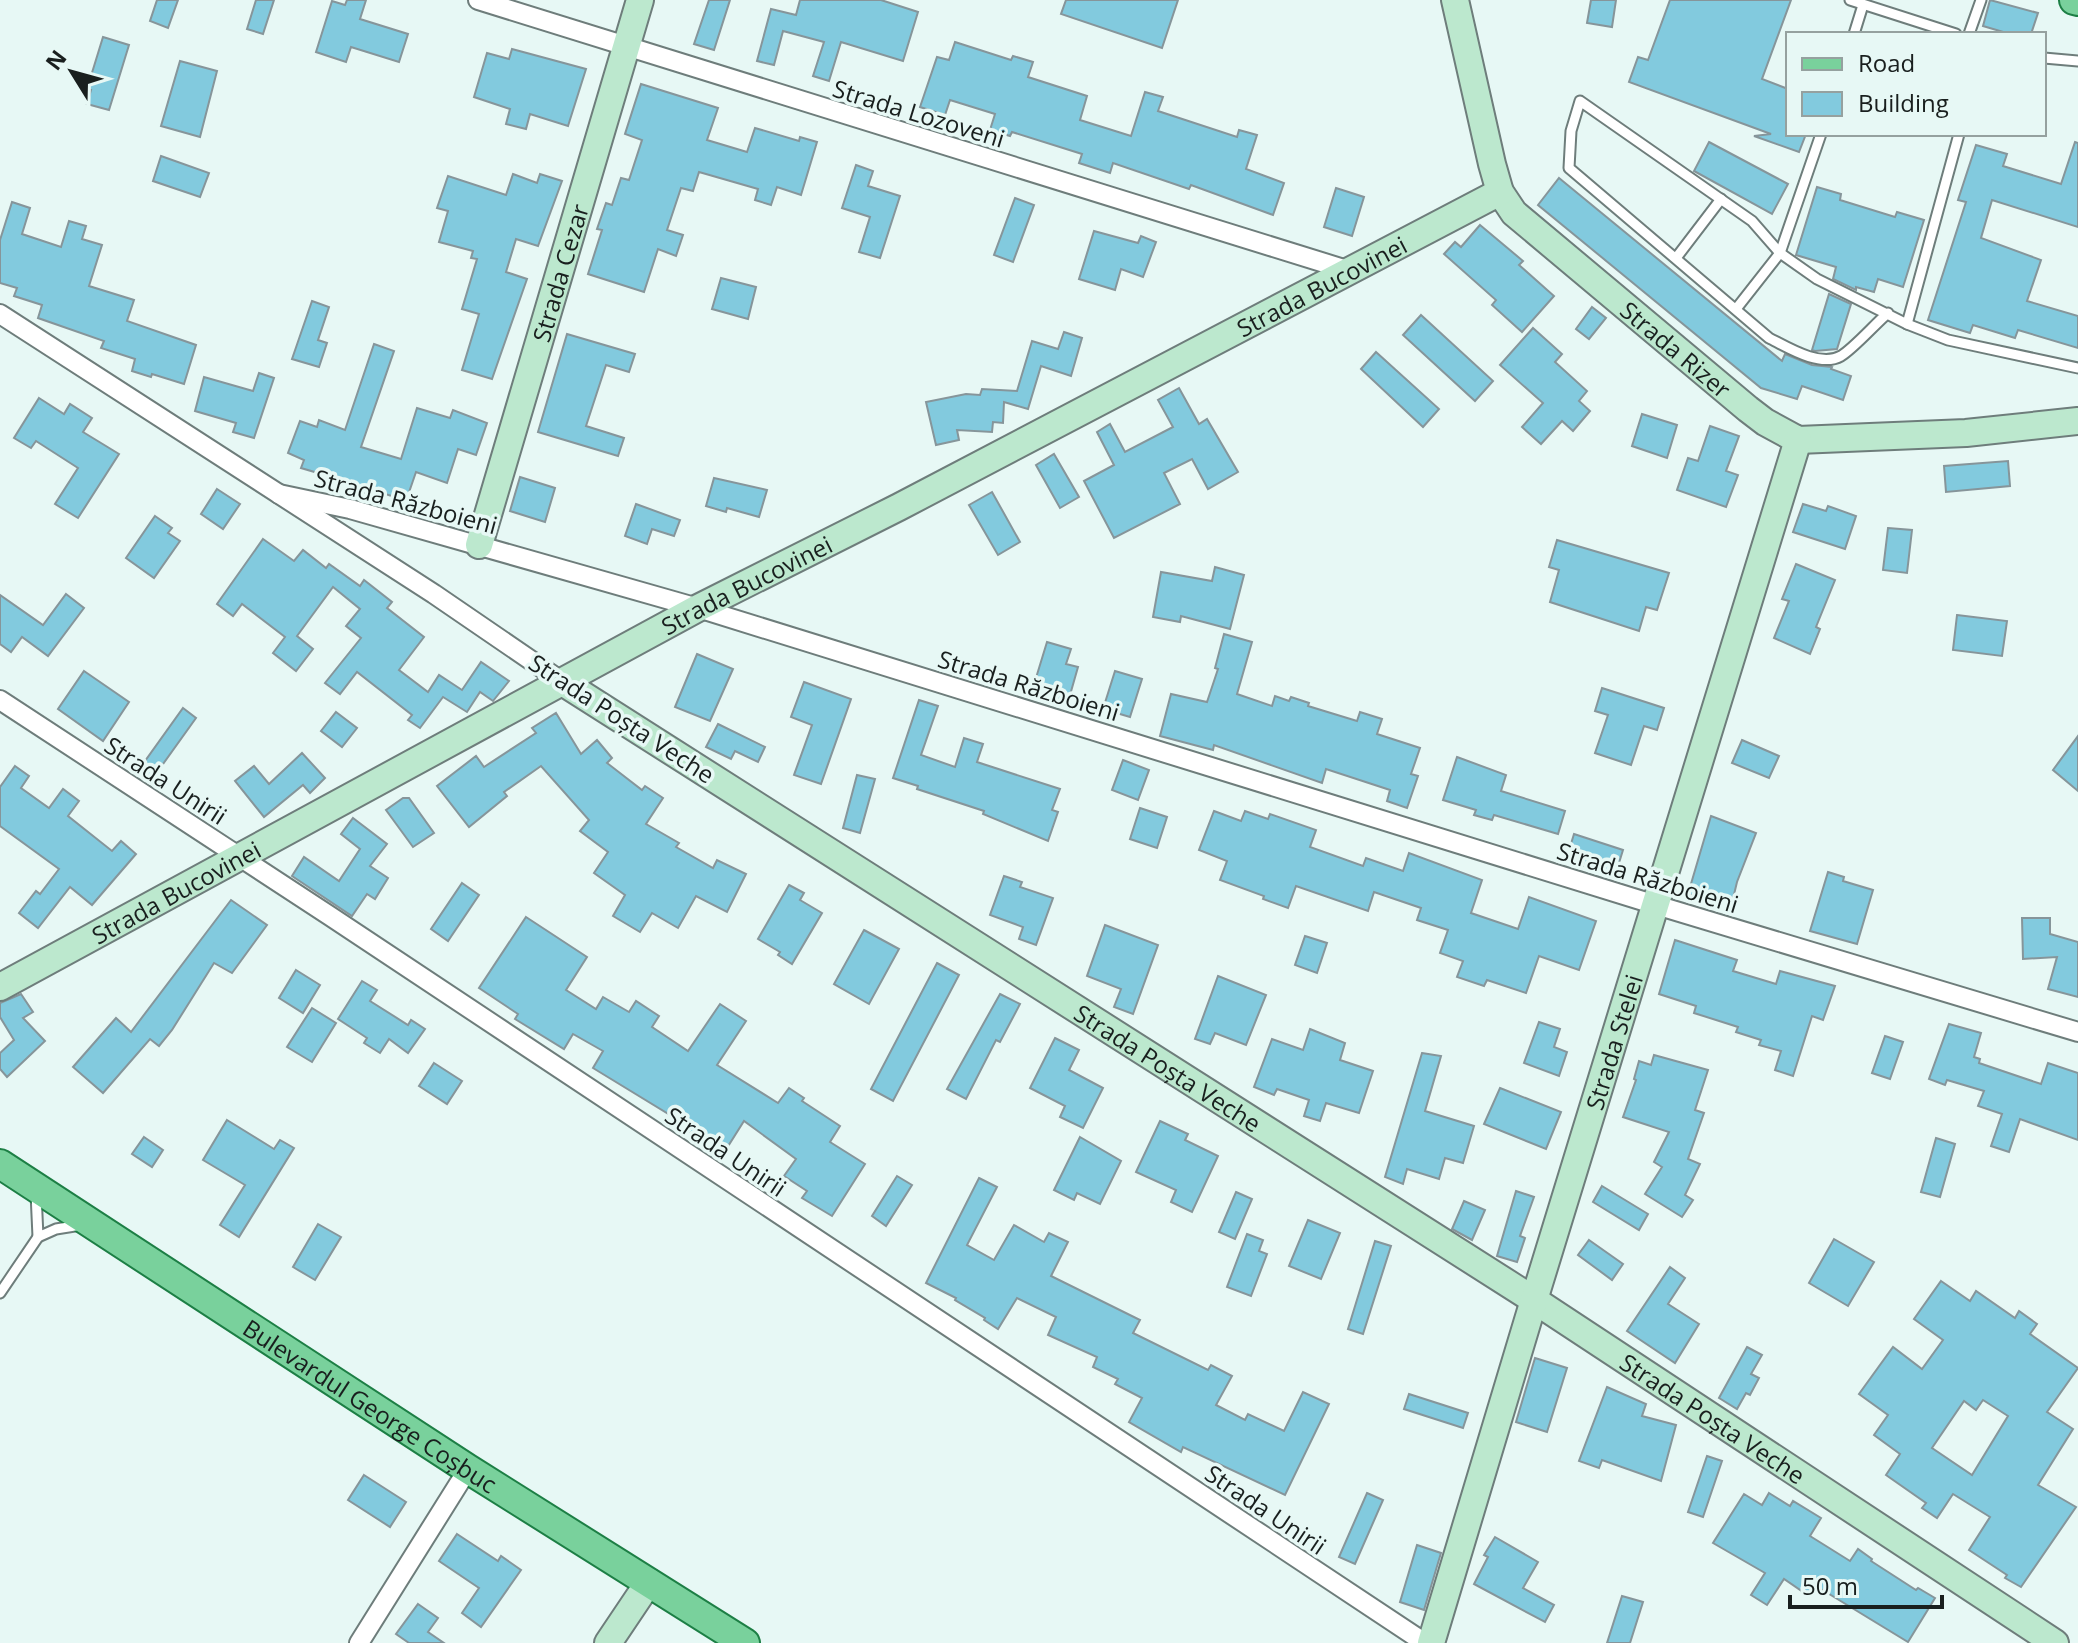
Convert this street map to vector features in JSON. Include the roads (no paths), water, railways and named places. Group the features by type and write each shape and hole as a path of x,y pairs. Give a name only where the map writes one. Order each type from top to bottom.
{"main road":[{"name":"Bulevardul George Coșbuc","path":"0,1164 468,1469 745,1643"}],"street":[{"name":"Strada Lozoveni","path":"478,0 1347,270"},
{"name":"Strada Cezar","path":"479,545 640,0"},
{"name":"Strada Rizer","path":"1455,0 1500,192 1514,213 1765,422 1798,440"},
{"name":"Strada Bucovinei","path":"0,987 698,608 899,507 1500,192"},
{"name":"Strada Războieni","path":"0,314 279,494 350,509 698,608 1656,905 2078,1032"},
{"path":"1798,440 1966,433 2078,421"},
{"name":"Strada Stelei","path":"1431,1643 1798,440"},
{"name":"Strada Poșta Veche","path":"279,494 564,683 1534,1300 2055,1643"},
{"name":"Strada Unirii","path":"0,700 1425,1643"},
{"path":"359,1643 468,1469"},
{"path":"608,1643 649,1582"}],"lane":[{"path":"1850,0 1950,32"},
{"path":"1970,32 1981,0"},
{"path":"1855,32 1863,5"},
{"path":"2046,58 2078,61"},
{"path":"1888,313 1840,356 1821,359 1769,338 1569,168 1571,131 1580,101 1752,221 1780,253 1817,279 1888,313 1907,324 1948,340 2078,368"},
{"path":"1736,309 1780,253 1820,136"},
{"path":"1907,324 1958,136"},
{"path":"1676,258 1721,199"},
{"path":"34,1186 38,1237"},
{"path":"0,1293 38,1237 65,1227 94,1224"}]}
